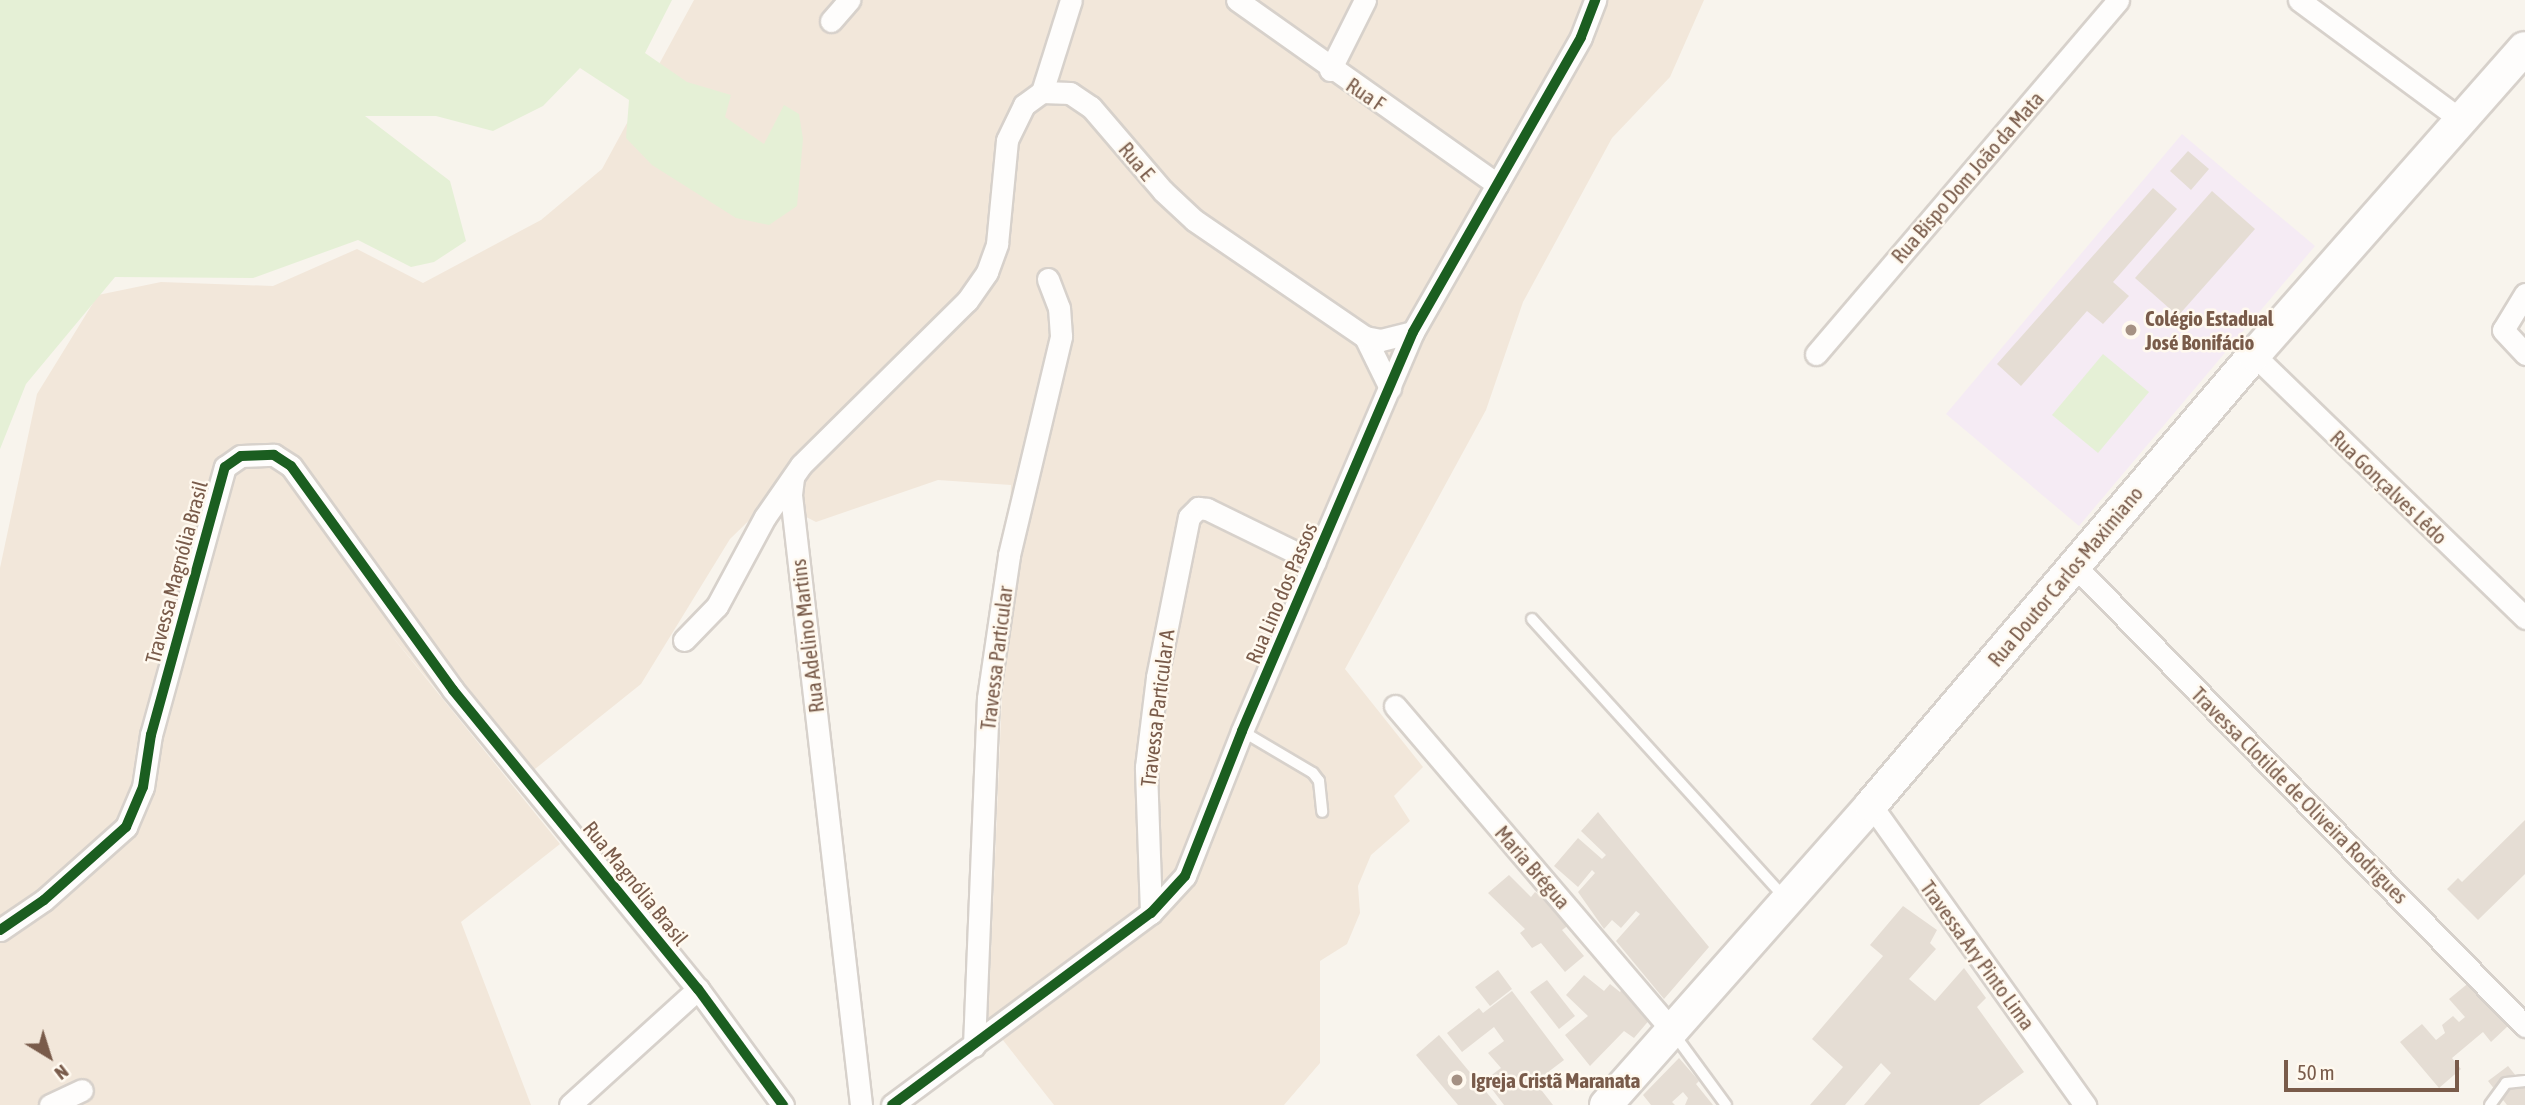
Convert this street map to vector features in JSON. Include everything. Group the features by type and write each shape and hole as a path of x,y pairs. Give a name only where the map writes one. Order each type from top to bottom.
{"main road":[{"name":"Rua Doutor Carlos Maximiano","path":"1606,1105 1670,1028 1871,805 2254,355 2525,48"}],"street":[{"path":"831,21 849,0"},
{"path":"684,640 716,606 793,478 967,301 987,272 997,244 1007,140 1024,105 1042,93 1071,0"},
{"name":"Rua F","path":"1237,0 1330,70 1497,184"},
{"path":"1330,70 1364,0"},
{"name":"Rua Lino dos Passos","path":"892,1105 1151,913 1194,862 1242,731 1413,331 1581,37 1595,0"},
{"name":"Rua Bispo Dom João da Mata","path":"1816,355 2118,0"},
{"path":"2299,0 2461,120"},
{"name":"Rua E","path":"1042,93 1070,93 1091,107 1163,191 1194,220 1365,337 1390,388"},
{"name":"Travessa Particular","path":"974,1046 988,698 1009,555 1061,336 1059,308 1048,279"},
{"path":"2525,294 2506,319 2504,335 2525,354"},
{"path":"1365,337 1381,340 1413,331"},
{"name":"Rua Gonçalves Lêdo","path":"2254,355 2525,618"},
{"name":"Travessa Magnólia Brasil","path":"0,930 44,900 126,827 143,787 151,735 225,467 241,456 266,454 291,466 453,690"},
{"name":"Rua Adelino Martins","path":"793,478 791,495 861,1105"},
{"name":"Travessa Particular A","path":"1151,913 1146,767 1157,677 1189,517 1198,508 1315,562"},
{"name":"Travessa Clotilde de Oliveira Rodrigues","path":"2074,565 2525,1027"},
{"name":"Rua Magnólia Brasil","path":"453,690 698,989 783,1105"},
{"name":"Maria Brégua","path":"1395,706 1670,1028"},
{"name":"Travessa Ary Pinto Lima","path":"1871,805 2085,1105"},
{"path":"570,1105 698,989"},
{"path":"50,1105 82,1090"}],"lane":[{"path":"1532,619 1787,900"},
{"path":"1242,731 1312,773 1319,781 1322,812"},
{"path":"1670,1028 1727,1105"},
{"path":"2490,1105 2507,1083 2525,1081"}],"shaded area":[{"path":"694,0 1704,0 1670,77 1612,138 1523,302 1486,410 1345,669 1423,767 1394,796 1410,821 1371,855 1358,886 1360,913 1347,944 1320,961 1320,1063 1284,1105 1054,1105 988,1021 1011,485 938,480 816,522 771,499 730,539 641,684 515,785 387,630 560,844 461,922 531,1105 0,1105 0,568 37,394 98,295 161,282 273,286 357,249 423,283 541,220 602,169"},
{"name":"Colégio Estadual José Bonifácio","path":"2182,134 2315,246 2079,526 1946,414"}],"green space":[{"path":"0,0 672,0 645,53 687,82 731,95 725,117 764,144 784,105 799,114 803,139 797,206 769,225 736,218 652,165 626,138 629,100 580,68 543,106 493,131 436,116 365,116 450,181 466,241 434,262 411,267 358,240 253,278 115,277 26,384 0,449"},
{"path":"2103,354 2149,392 2098,453 2052,415"}],"building":[{"path":"2188,151 2209,169 2191,190 2170,171"},
{"path":"2153,188 2177,209 2113,282 2129,296 2103,324 2087,311 2021,386 1997,364"},
{"path":"2212,191 2255,229 2178,316 2135,278"},
{"path":"1598,812 1709,947 1664,999 1616,941 1640,914 1636,911 1621,928 1612,920 1604,929 1578,892 1595,873 1592,870 1578,887 1554,866 1578,838 1602,859 1606,855 1581,831"},
{"path":"2525,820 2525,874 2478,920 2447,889 2458,878 2462,882"},
{"path":"1509,875 1531,897 1535,892 1553,906 1569,925 1562,930 1584,956 1565,972 1541,943 1532,948 1520,933 1525,929 1488,893"},
{"path":"1903,906 1937,930 1930,943 1936,949 1909,979 1935,1001 1964,968 1986,998 1977,1007 2024,1072 1979,1105 1864,1105 1891,1073 1881,1063 1845,1105 1810,1105 1843,1067 1812,1039 1883,956 1870,945"},
{"path":"1498,970 1512,989 1490,1006 1475,987"},
{"path":"1584,975 1604,991 1610,984 1620,992 1624,986 1651,1018 1634,1038 1624,1031 1590,1066 1565,1035 1588,1016 1566,995"},
{"path":"1547,980 1575,1016 1559,1029 1530,992"},
{"path":"2471,981 2509,1025 2491,1042 2483,1032 2452,1058 2461,1069 2439,1088 2400,1042 2422,1024 2436,1040 2445,1033 2442,1025 2453,1016 2459,1022 2465,1017 2449,999"},
{"path":"1512,991 1564,1060 1535,1082 1553,1105 1504,1105 1485,1080 1501,1068 1488,1053 1504,1041 1494,1027 1462,1052 1447,1033 1479,1008 1483,1013"},
{"name":"Igreja Cristã Maranata","path":"1439,1035 1497,1105 1458,1105 1416,1055"},
{"path":"1679,1058 1699,1081 1696,1084 1713,1105 1685,1105 1688,1098 1683,1092 1672,1102 1675,1105 1651,1105 1643,1095"},
{"path":"2508,1066 2525,1087 2525,1105 2507,1105 2488,1081"}],"cycle path":[{"path":"892,1105 1151,913 1185,876 1242,731 1413,332 1581,37 1595,0"},
{"path":"0,930 44,900 126,827 143,787 151,735 225,467 241,456 274,455 291,466 453,690 698,989 783,1105"}],"place":[{"name":"Colégio Estadual José Bonifácio","path":"2131,330"},
{"name":"Igreja Cristã Maranata","path":"1457,1080"}]}
